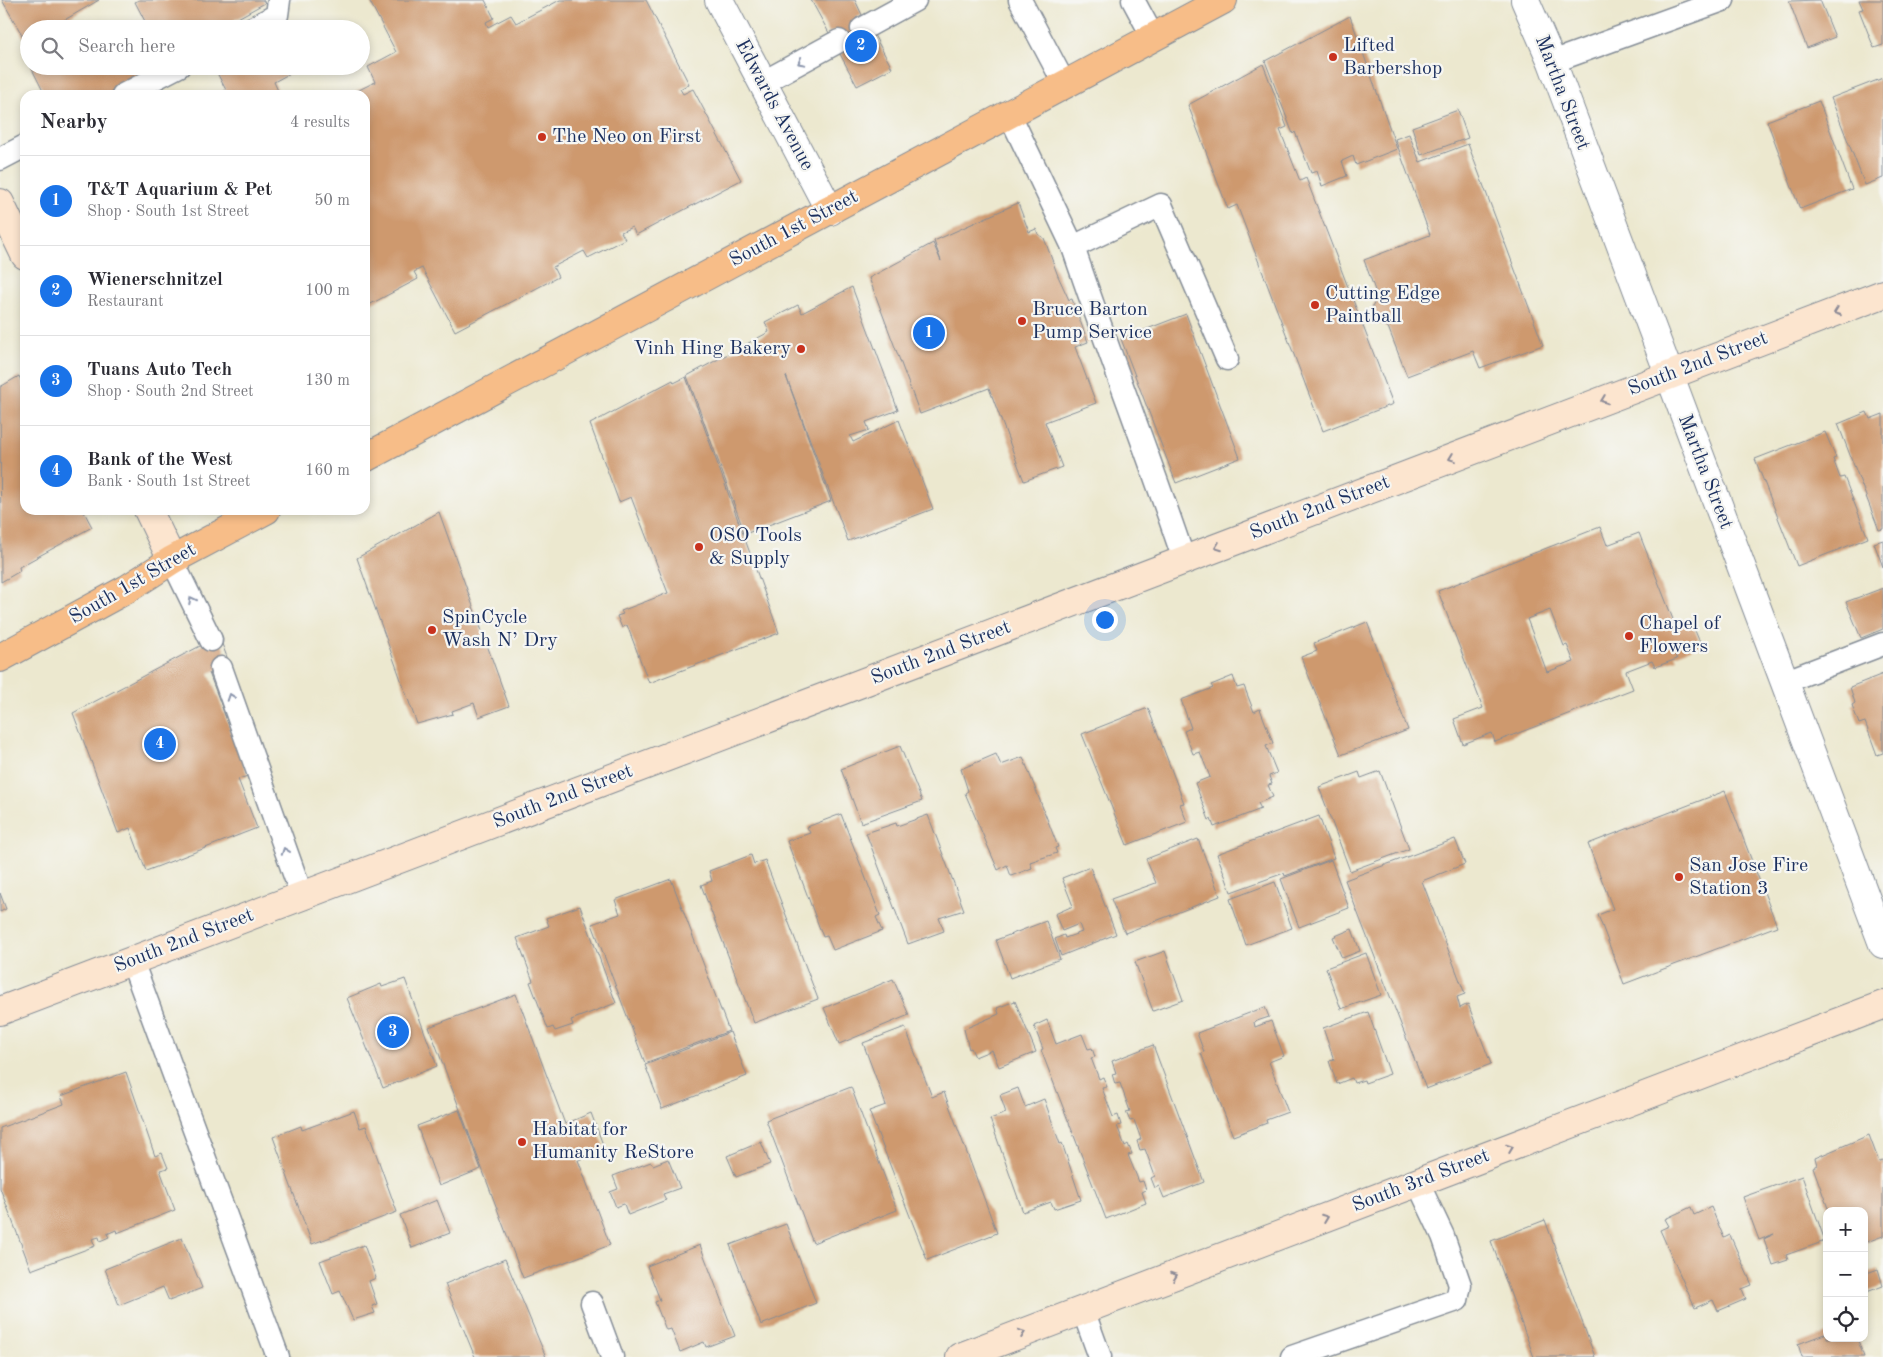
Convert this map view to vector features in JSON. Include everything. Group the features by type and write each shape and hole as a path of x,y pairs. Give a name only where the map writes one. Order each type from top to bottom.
{"main road":[{"name":"South 1st Street","path":"370,455 1223,0"},
{"name":"South 1st Street","path":"0,658 127,590 172,560 257,515"}],"street":[{"name":"Martha Street","path":"1525,0 1552,62 1668,376 1883,944"},
{"name":"Edwards Avenue","path":"723,1 762,82 830,211"},
{"path":"0,203 20,245"},
{"name":"South 2nd Street","path":"0,1011 1883,294"},
{"path":"150,515 172,560"},
{"name":"South 3rd Street","path":"960,1357 1883,1005"}],"lane":[{"path":"267,20 277,15 279,0"},
{"path":"862,28 915,0"},
{"path":"1020,0 1065,85"},
{"path":"1134,0 1153,37"},
{"path":"1552,62 1722,0"},
{"path":"762,82 839,41"},
{"path":"133,90 162,75"},
{"path":"1009,113 1073,246 1107,349 1166,505 1184,560"},
{"path":"0,159 20,149"},
{"path":"1073,246 1162,205 1227,359"},
{"path":"172,560 211,640"},
{"path":"1784,682 1883,644"},
{"path":"221,668 302,896"},
{"path":"132,961 278,1357"},
{"path":"1292,1357 1457,1300 1460,1285 1443,1236 1418,1183"},
{"path":"592,1303 612,1357"},
{"path":"1082,1310 1100,1357"}],"building":[{"path":"2,0 99,0 65,20 20,20 20,31"},
{"path":"139,0 263,0 265,3 234,20 144,20 135,2"},
{"name":"The Neo on First","path":"369,0 485,0 494,18 486,22 488,27 511,15 516,23 560,0 646,0 689,84 680,89 683,94 693,89 741,180 636,235 632,227 621,232 625,239 588,258 584,251 553,267 558,277 455,331 422,268 414,272 418,279 370,304 370,90 359,90 375,82 370,71 370,66 396,52"},
{"path":"811,0 855,0 862,15 856,18 862,29 874,35 892,68 857,86 840,54 845,51 833,31 829,33"},
{"path":"1820,0 1835,37 1807,48 1789,1"},
{"path":"1859,0 1883,0 1883,45 1874,48 1859,10 1863,9"},
{"path":"1350,16 1397,149 1356,165 1353,156 1342,161 1347,176 1322,186 1317,171 1311,173 1295,132 1293,134 1265,61"},
{"name":"Cutting Edge Paintball","path":"1263,64 1287,127 1280,130 1300,181 1306,178 1393,404 1323,431 1237,205 1228,209 1188,105"},
{"path":"35,75 139,75 141,79 120,90 42,90"},
{"path":"218,75 287,75 274,82 278,90 226,90"},
{"path":"1883,78 1883,178 1865,185 1831,98"},
{"path":"1819,101 1852,189 1800,209 1767,121"},
{"path":"1458,110 1468,138 1421,155 1412,127"},
{"path":"1409,134 1420,162 1468,144 1543,345 1480,368 1473,351 1407,376 1388,327 1378,322 1372,308 1377,296 1364,260 1430,235 1395,139"},
{"name":"Bruce Barton Pump Service","path":"1018,203 1029,232 1036,229 1038,234 1044,238 1069,300 1072,299 1088,342 1075,347 1096,403 1045,422 1062,467 1024,481 989,388 920,414 869,278 933,243 941,261 934,241"},
{"path":"852,287 898,410 866,422 869,430 850,436 853,442 899,420 933,509 848,541 786,376 831,501 745,534 687,376 769,332 765,322 798,305 802,313"},
{"path":"1186,314 1240,458 1176,483 1121,339"},
{"path":"19,376 20,515 86,515 92,527 19,567 20,571 1,582 0,387"},
{"name":"OSO Tools & Supply","path":"686,377 779,633 649,683 627,625 622,628 617,616 623,614 621,611 668,593 631,497 619,502 590,424 673,380 674,383"},
{"path":"1867,412 1870,419 1883,414 1883,529 1879,530 1838,424"},
{"path":"1825,432 1836,458 1833,459 1840,478 1844,477 1868,538 1797,566 1755,459"},
{"name":"SpinCycle Wash N’ Dry","path":"439,512 509,706 479,717 474,703 452,711 453,714 417,724 357,558"},
{"name":"Chapel of Flowers","path":"1600,527 1607,545 1639,533 1676,627 1691,621 1701,645 1675,655 1677,659 1655,667 1652,661 1626,671 1633,689 1495,742 1492,733 1463,744 1454,719 1483,708 1438,591","holes":["1550,610 1564,646 1567,645 1574,662 1547,672 1527,619"]},
{"path":"1883,540 1883,567 1874,543"},
{"path":"1883,588 1883,629 1861,638 1846,602"},
{"path":"1367,622 1408,730 1341,755 1301,657 1317,651 1314,643"},
{"path":"219,636 230,665 209,673 248,776 238,779 257,828 146,871 130,828 118,833 73,713"},
{"path":"1883,674 1883,753 1877,755 1865,722 1859,724 1852,705 1855,703 1850,687"},
{"path":"1233,676 1237,688 1244,686 1254,712 1260,709 1273,743 1266,746 1277,773 1269,776 1272,784 1268,785 1273,797 1258,803 1261,809 1214,827 1211,819 1209,820 1195,783 1210,777 1200,752 1193,754 1184,731 1191,728 1181,700 1213,688 1211,685"},
{"path":"1148,708 1184,803 1180,804 1187,822 1127,845 1082,734"},
{"path":"900,746 922,801 861,823 841,769"},
{"path":"996,754 1001,765 1023,757 1058,847 1055,848 1057,853 1030,862 1032,868 1011,876 1007,865 998,870 965,793 968,791 961,769"},
{"path":"1380,771 1409,849 1350,871 1319,787 1359,772 1361,778"},
{"name":"San Jose Fire Station 3","path":"1725,791 1777,926 1624,984 1598,915 1613,909 1588,844"},
{"path":"841,814 880,915 876,917 882,931 833,950 827,936 823,937 787,841 810,833 807,827"},
{"path":"928,815 964,910 939,918 944,931 908,944 866,833 896,823 897,826"},
{"path":"1319,816 1334,858 1285,876 1284,873 1231,892 1217,854"},
{"path":"1198,839 1220,896 1125,933 1111,899 1156,883 1146,859"},
{"path":"1455,839 1465,864 1422,881 1465,994 1457,997 1460,1008 1468,1004 1491,1064 1426,1089 1345,880"},
{"path":"751,855 754,864 765,860 818,999 754,1023 701,885 712,881 709,871"},
{"path":"1331,860 1349,908 1299,927 1281,879"},
{"path":"1090,867 1116,934 1061,956 1055,939 1064,935 1065,938 1082,932 1079,924 1062,931 1055,914 1073,906 1062,878"},
{"path":"671,879 729,1031 645,1063 592,924 620,914 615,900"},
{"path":"1275,882 1292,928 1246,945 1230,899"},
{"path":"0,893 6,909 0,912"},
{"path":"580,906 616,1003 571,1020 573,1025 555,1031 553,1027 548,1029 530,982 533,981 517,938 549,926 546,918"},
{"path":"1046,921 1060,959 1010,978 996,940"},
{"path":"1352,929 1360,951 1342,958 1333,937"},
{"path":"1165,951 1183,1000 1153,1011 1135,962"},
{"path":"1366,953 1381,995 1341,1009 1326,968"},
{"path":"405,979 437,1066 383,1088 347,998 381,984 382,987"},
{"path":"893,979 909,1015 839,1044 824,1008"},
{"name":"Habitat for Humanity ReStore","path":"516,994 565,1124 591,1113 605,1150 578,1160 610,1245 523,1278 429,1027"},
{"path":"1015,1001 1036,1052 999,1067 992,1050 975,1057 971,1048 969,1049 964,1029 999,1014 997,1008"},
{"path":"1265,1007 1269,1017 1254,1022 1255,1027 1271,1021 1284,1056 1269,1062 1288,1112 1266,1120 1267,1123 1233,1136 1201,1053 1204,1052 1197,1033"},
{"path":"1368,1012 1390,1074 1365,1083 1364,1080 1354,1083 1352,1078 1337,1084 1329,1061 1334,1060 1323,1028"},
{"path":"1047,1020 1056,1044 1082,1034 1088,1049 1092,1048 1095,1057 1091,1058 1099,1079 1103,1077 1107,1087 1102,1088 1113,1117 1118,1115 1121,1125 1117,1126 1125,1146 1128,1144 1132,1154 1128,1155 1139,1182 1143,1181 1146,1190 1142,1192 1146,1203 1106,1219 1041,1050 1043,1049 1034,1026"},
{"path":"905,1027 932,1097 944,1092 997,1233 927,1260 869,1111 886,1105 863,1043"},
{"path":"730,1032 747,1076 662,1109 645,1065"},
{"path":"1153,1045 1204,1182 1164,1198 1159,1186 1155,1188 1151,1178 1155,1176 1145,1149 1140,1150 1137,1141 1141,1139 1134,1120 1130,1121 1126,1112 1130,1111 1120,1083 1115,1084 1112,1074 1116,1073 1112,1061"},
{"path":"126,1072 155,1156 162,1153 168,1168 160,1170 175,1210 117,1233 116,1230 107,1234 109,1237 100,1241 99,1237 92,1239 95,1246 31,1270 0,1188 0,1128 64,1104 61,1096"},
{"path":"851,1087 897,1210 813,1243 766,1120"},
{"path":"1018,1088 1025,1107 1044,1099 1060,1144 1062,1143 1081,1200 1054,1209 1051,1202 1023,1212 990,1119 1006,1113 1000,1095"},
{"path":"459,1110 481,1169 439,1186 417,1126"},
{"path":"354,1111 360,1128 366,1126 397,1212 312,1244 273,1137 301,1126 302,1130"},
{"path":"1869,1135 1879,1162 1883,1161 1883,1236 1868,1242 1868,1207 1828,1207 1813,1167 1817,1165 1815,1158"},
{"path":"761,1142 770,1164 736,1177 727,1156"},
{"path":"668,1159 680,1188 663,1194 666,1200 628,1215 624,1204 616,1207 610,1192 618,1189 613,1176 651,1162 653,1165"},
{"path":"1802,1176 1823,1235 1823,1242 1786,1255 1788,1260 1773,1265 1764,1239 1774,1234 1759,1240 1743,1197"},
{"path":"437,1200 450,1233 412,1248 400,1215"},
{"path":"1691,1207 1694,1215 1711,1207 1724,1238 1730,1235 1752,1285 1742,1289 1746,1299 1718,1311 1713,1300 1695,1308 1660,1230 1669,1226 1665,1219"},
{"path":"1545,1220 1595,1357 1534,1357 1491,1241"},
{"path":"786,1224 816,1303 761,1325 730,1245"},
{"path":"182,1238 202,1288 169,1301 163,1287 119,1305 105,1269"},
{"path":"364,1245 376,1278 369,1281 377,1304 372,1306 375,1313 353,1320 340,1291 333,1294 320,1261"},
{"path":"700,1245 735,1336 706,1347 704,1342 680,1352 671,1329 666,1330 655,1302 660,1300 647,1266"},
{"path":"505,1259 546,1357 475,1357 445,1284"},
{"path":"1878,1269 1883,1286 1868,1292 1868,1273"},
{"path":"1823,1335 1823,1342 1858,1342 1864,1357 1802,1357 1798,1344"}],"place":[{"name":"Wienerschnitzel","path":"861,46"},
{"name":"Lifted Barbershop","path":"1333,57"},
{"name":"The Neo on First","path":"542,137"},
{"name":"Cutting Edge Paintball","path":"1315,305"},
{"name":"Bruce Barton Pump Service","path":"1022,321"},
{"name":"T&T Aquarium & Pet","path":"929,333"},
{"name":"Vinh Hing Bakery","path":"801,349"},
{"name":"OSO Tools & Supply","path":"699,547"},
{"name":"SpinCycle Wash N’ Dry","path":"432,630"},
{"name":"Chapel of Flowers","path":"1629,636"},
{"name":"Bank of the West","path":"160,744"},
{"name":"San Jose Fire Station 3","path":"1679,877"},
{"name":"Tuans Auto Tech","path":"393,1032"},
{"name":"Habitat for Humanity ReStore","path":"522,1142"}]}
